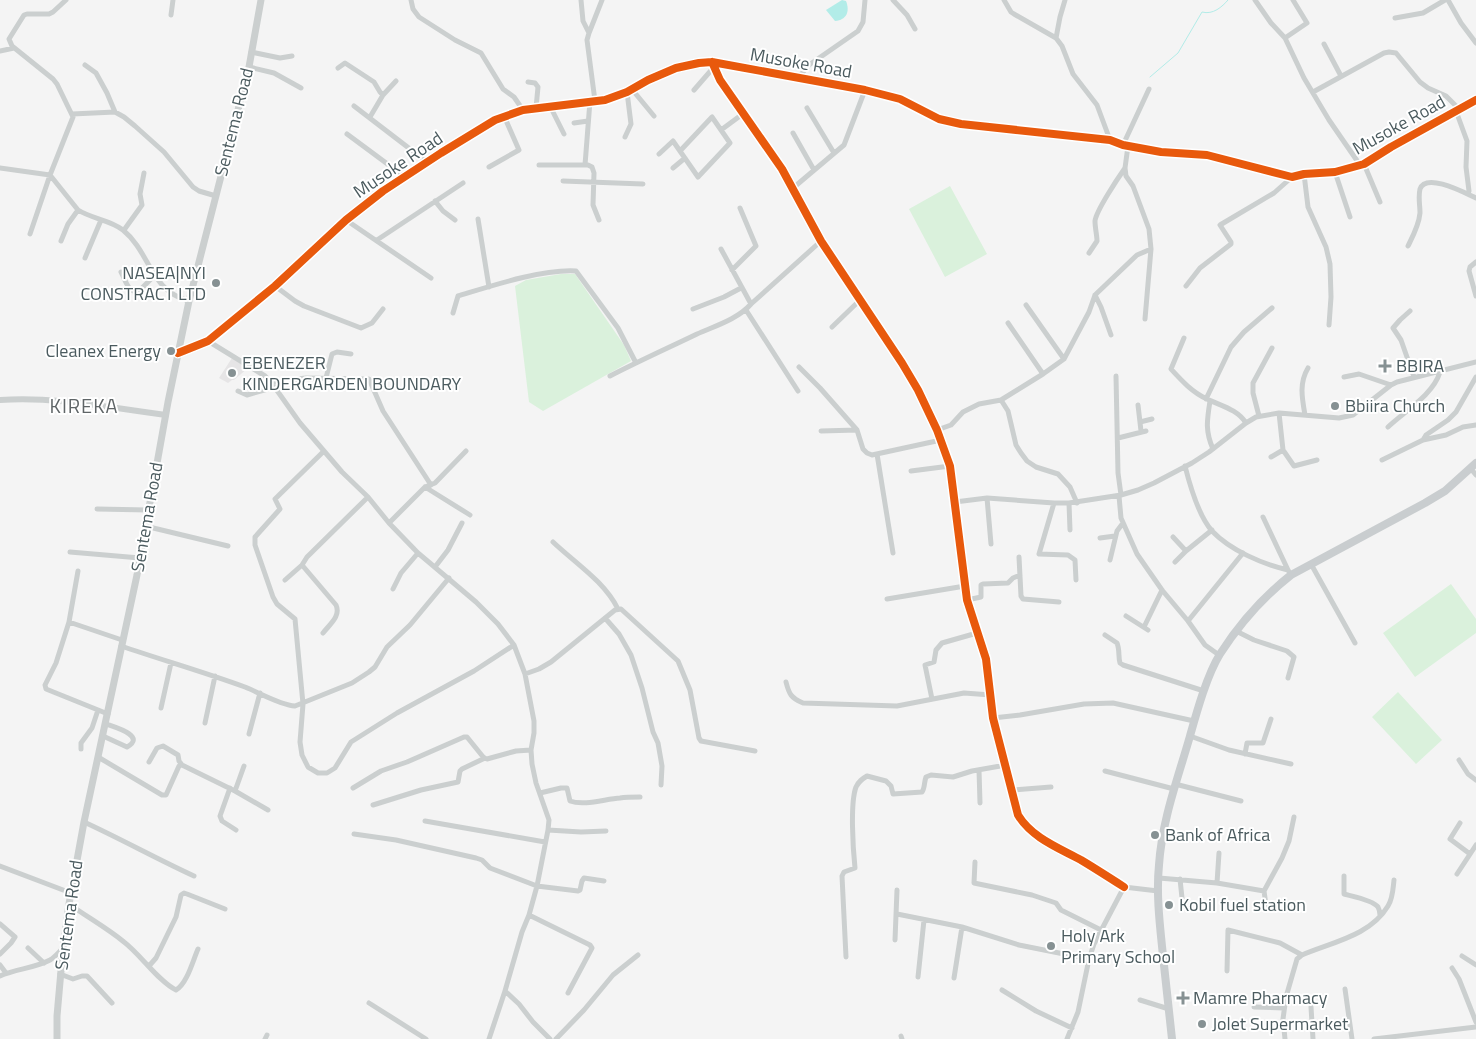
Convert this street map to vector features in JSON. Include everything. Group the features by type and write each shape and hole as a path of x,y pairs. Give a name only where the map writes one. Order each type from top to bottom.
{"main road":[{"name":"Sentema Road","path":"57,1039 63,948 84,822 140,558 189,301 249,67 261,0"},
{"path":"1172,1039 1158,891 1162,837 1194,721 1219,655 1239,626 1289,572 1311,564 1425,504 1474,469"}],"street":[{"path":"30,234 50,175 73,120 58,84 14,48 9,39 24,15 49,14 66,0"},
{"path":"171,15 173,0"},
{"path":"411,0 413,9 419,17 455,40 481,53 503,89 517,101 522,110"},
{"path":"581,0 583,20 589,33"},
{"path":"585,165 588,121 592,101 588,48 589,33 602,0"},
{"path":"798,78 809,65 858,31 863,22 865,0"},
{"path":"893,0 907,15 915,29"},
{"path":"1004,0 1014,14 1056,38 1062,46 1073,74 1097,105 1110,140"},
{"path":"1056,38 1065,0"},
{"path":"1255,0 1271,23 1285,38 1304,78 1329,120 1362,165 1380,202"},
{"path":"1285,38 1308,22 1293,0"},
{"path":"1395,18 1423,13 1446,0 1476,43"},
{"path":"1324,44 1341,76"},
{"path":"0,51 14,48"},
{"path":"251,52 280,58 292,56"},
{"path":"1313,92 1384,53 1396,53 1420,82 1446,96 1458,110 1467,141 1466,167 1470,191 1468,194"},
{"name":"Musoke Road","path":"178,353 208,341 276,286 346,220 384,191 482,127 504,116 522,110 604,100 627,92 676,68 699,63 865,90 900,99 939,119 961,124 1110,140 1126,146 1161,152 1207,156 1292,177 1304,174 1335,172 1362,165 1476,100"},
{"path":"85,64 96,73 115,112"},
{"path":"338,68 345,64 374,82 383,95"},
{"path":"694,90 713,65 720,80 770,151 793,188 821,241 902,363 918,390 937,430 950,466 964,586 986,659 993,718 1018,815 1026,826 1049,843 1081,860 1124,887 1158,891"},
{"path":"249,67 274,72 301,88"},
{"path":"370,117 383,95 396,81"},
{"path":"528,82 535,83 538,87 536,108"},
{"path":"633,88 654,116"},
{"path":"1145,320 1151,249 1149,230 1132,186 1126,176 1125,168 1126,146 1149,89"},
{"path":"793,188 844,144 865,90"},
{"path":"624,137 631,124 627,92"},
{"path":"354,106 427,162"},
{"path":"550,106 564,134"},
{"path":"807,108 834,153"},
{"path":"72,114 115,112 124,117 164,152 193,187 198,191 216,196"},
{"path":"721,130 744,113"},
{"path":"488,167 519,150 504,116"},
{"path":"659,154 673,141 698,177 730,144 712,118 680,151"},
{"path":"574,123 588,121"},
{"path":"793,133 814,170"},
{"path":"347,134 405,177"},
{"path":"673,168 685,158"},
{"path":"539,166 588,165 593,169 593,205 599,220"},
{"path":"0,168 50,175 78,210 124,230 138,247 154,276 162,285 178,298 189,301"},
{"path":"1089,253 1097,242 1095,224 1097,214 1125,168"},
{"path":"1335,172 1350,217"},
{"path":"124,230 142,205 140,194 144,173"},
{"path":"1304,174 1308,206 1326,247 1330,264 1332,297 1329,325"},
{"path":"1186,286 1200,268 1230,244 1231,242 1220,225 1274,193 1292,177"},
{"path":"563,181 643,184"},
{"path":"1408,246 1416,230 1420,214 1419,194 1423,184 1430,182 1458,189 1476,198"},
{"path":"376,240 463,183"},
{"path":"436,201 443,211 455,220"},
{"path":"732,270 756,246 740,208"},
{"path":"61,241 68,224 78,210"},
{"path":"478,219 489,286"},
{"path":"85,258 100,220"},
{"path":"346,220 431,278"},
{"path":"610,376 746,310 750,304 821,241"},
{"path":"721,249 750,304"},
{"path":"937,430 951,425 963,412 979,404 1001,400 1043,374 1064,358 1089,312 1095,295 1137,256 1151,249"},
{"path":"1476,262 1470,267 1470,271 1476,296"},
{"path":"453,313 458,296 489,286 537,275 568,271 576,272 618,328 636,363"},
{"path":"121,272 130,290 138,292 154,276"},
{"path":"276,286 294,301 304,306 361,328 372,323 383,309"},
{"path":"693,309 741,288"},
{"path":"1095,295 1111,335"},
{"path":"832,327 860,300"},
{"path":"1026,305 1064,358"},
{"path":"1212,449 1207,429 1208,400 1231,347 1244,332 1272,308"},
{"path":"746,310 798,392"},
{"path":"1410,311 1393,328 1401,340 1414,377"},
{"path":"1008,323 1043,374"},
{"path":"1184,338 1171,370 1187,386 1208,400 1235,412 1246,422"},
{"path":"208,341 259,371 272,383 300,424 389,523 418,553 476,602 498,624 514,645 525,674 535,726 531,750 532,764 548,820 548,830 538,886 489,1039"},
{"path":"1259,416 1253,383 1272,348"},
{"path":"326,378 332,354 337,352 351,354"},
{"path":"955,502 987,498 1077,503 1120,496 1154,483 1185,466 1212,449 1246,422 1259,416 1279,413 1339,418 1353,415 1391,385 1414,377 1476,362"},
{"path":"799,368 820,388 857,430 866,453 872,455 941,440"},
{"path":"1305,415 1302,390 1304,375 1308,368"},
{"path":"1388,427 1420,400 1435,383 1440,372"},
{"path":"1344,377 1359,374 1391,385"},
{"path":"1116,376 1121,518 1138,554 1162,590 1205,645 1219,655"},
{"path":"1423,440 1426,435 1456,412 1476,377"},
{"path":"238,391 247,395 255,394 272,383 297,379 369,379 372,382 377,400 387,418 432,485"},
{"path":"0,400 34,399 59,401 166,415"},
{"path":"1001,400 1008,411 1016,445 1021,453 1027,461 1036,467 1058,474 1070,487 1077,503"},
{"path":"1118,438 1143,431 1138,405"},
{"path":"1279,413 1283,450 1294,466 1317,460"},
{"path":"1140,422 1152,419"},
{"path":"1382,460 1423,440 1446,435 1462,427 1476,425"},
{"path":"821,431 857,430"},
{"path":"1270,457 1283,450"},
{"path":"324,451 275,499 280,509 255,536 255,546 273,597 277,604 295,619 302,704 300,742 302,755 308,767 318,773 327,773 339,763 351,742 514,645"},
{"path":"389,523 426,488 435,484 466,452"},
{"path":"877,454 893,554"},
{"path":"910,472 950,466"},
{"path":"1185,466 1193,493 1203,516 1212,530 1243,553 1289,572"},
{"path":"426,488 470,515"},
{"path":"285,580 368,498"},
{"path":"987,498 991,544"},
{"path":"1054,503 1039,554 1068,555 1075,560 1076,580"},
{"path":"1069,503 1070,530"},
{"path":"97,509 148,510"},
{"path":"1263,517 1289,572"},
{"path":"435,567 448,550 462,523"},
{"path":"1110,560 1115,536 1123,523"},
{"path":"145,526 228,546"},
{"path":"1175,562 1212,530"},
{"path":"1100,538 1115,536"},
{"path":"1173,536 1186,551"},
{"path":"553,542 603,587 618,609 623,610 678,661 690,690 701,741 755,750"},
{"path":"70,552 140,558"},
{"path":"393,589 401,574 418,553"},
{"path":"1188,621 1243,553"},
{"path":"1019,557 1021,596 1023,599 1059,602"},
{"path":"1311,564 1355,643"},
{"path":"302,565 336,605 338,610 338,615 323,633"},
{"path":"78,571 69,622 56,663 44,685 46,689 108,714"},
{"path":"967,600 981,597 981,585 983,584 1008,582 1020,575"},
{"path":"69,622 90,628 171,662 215,676 295,706 352,683 369,672 375,667 387,646 410,625 449,578"},
{"path":"887,599 964,586"},
{"path":"1126,616 1146,628 1162,590"},
{"path":"525,674 551,662 618,609"},
{"path":"605,618 620,634 631,655 642,688 653,732 658,743 662,766 661,785"},
{"path":"1236,631 1291,654 1294,657 1288,678"},
{"path":"932,698 925,665 934,662 936,650 942,643 977,633"},
{"path":"1105,636 1117,644 1120,653 1120,663 1204,691"},
{"path":"161,708 171,662"},
{"path":"205,724 215,676"},
{"path":"786,682 789,693 794,700 803,703 897,706 964,693 991,695"},
{"path":"249,734 260,693"},
{"path":"993,718 1084,704 1113,703 1194,721"},
{"path":"81,749 81,743 92,728 98,710"},
{"path":"1245,754 1247,743 1262,743 1271,720"},
{"path":"103,736 126,747 132,743 133,739 128,732 106,724"},
{"path":"1190,736 1229,750 1291,764"},
{"path":"353,788 382,771 464,737 467,737 485,758"},
{"path":"149,762 157,748 164,746 178,755 182,765 268,810"},
{"path":"373,805 421,790 458,782 462,769 485,758 516,751 531,750"},
{"path":"98,757 162,795 166,795 179,766 182,765"},
{"path":"1459,760 1468,774 1476,780"},
{"path":"846,957 842,876 844,872 855,868 853,801 860,780 867,776 886,781 891,786 893,794 917,793 922,792 926,777 931,775 953,777 1006,765"},
{"path":"236,830 222,821 220,816 244,766"},
{"path":"979,770 980,803"},
{"path":"1105,771 1241,801"},
{"path":"1013,790 1051,787"},
{"path":"540,793 567,788 570,801 574,802 640,797"},
{"path":"1266,905 1264,891 1286,850 1294,817"},
{"path":"424,821 545,842"},
{"path":"84,822 194,876"},
{"path":"1460,823 1450,839 1470,854"},
{"path":"548,830 606,831"},
{"path":"354,834 396,840 476,858 482,860 490,868 538,886 578,891 584,878 604,881"},
{"path":"1457,874 1476,845"},
{"path":"1217,883 1219,853"},
{"path":"975,862 974,883 1032,895 1056,903 1061,910 1101,930"},
{"path":"0,866 71,893"},
{"path":"1344,876 1344,894 1378,906 1380,914"},
{"path":"1159,878 1217,883 1264,891"},
{"path":"1180,880 1182,898"},
{"path":"1285,1039 1284,1008 1297,959 1302,955 1365,930 1388,906 1394,880"},
{"path":"1067,1039 1082,993 1088,959 1124,887"},
{"path":"895,940 897,890"},
{"path":"149,966 156,958 176,917 181,895 184,893 225,909"},
{"path":"69,904 125,943 176,990 184,983 198,949"},
{"path":"897,914 962,927 1019,944 1088,959"},
{"path":"529,915 590,945 592,948 568,994"},
{"path":"918,977 924,920"},
{"path":"0,924 15,937 12,943 0,954"},
{"path":"954,978 962,927"},
{"path":"1227,971 1228,930 1280,943 1302,955"},
{"path":"28,948 44,963"},
{"path":"0,976 44,963 53,958 63,948"},
{"path":"556,1039 584,1010 613,975 638,955"},
{"path":"1462,956 1476,964"},
{"path":"0,965 6,973"},
{"path":"1452,968 1459,980 1476,1022"},
{"path":"60,974 73,979 87,976 112,1003"},
{"path":"1345,989 1352,1039"},
{"path":"1002,990 1036,1011 1072,1028"},
{"path":"505,991 548,1038"},
{"path":"1140,1000 1169,1009"},
{"path":"369,1003 426,1039"},
{"path":"1254,1007 1284,1008"},
{"path":"1311,1007 1314,1039"},
{"path":"1374,1039 1476,1027"}],"shaded area":[{"name":"EBENEZER KINDERGARDEN BOUNDARY","path":"232,358 248,368 228,383 219,378"}],"green space":[{"path":"950,186 987,254 945,277 909,209"},
{"path":"561,274 575,274 624,345 631,361 543,411 529,402 515,286 526,280"},
{"path":"1451,584 1476,619 1476,633 1415,677 1383,633"},
{"path":"1398,692 1442,740 1416,764 1372,717"}],"water":[{"path":"842,0 846,1 847,5 845,17 835,21 826,10"}],"waterway":[{"path":"1150,77 1178,53 1202,12 1206,13 1220,8 1228,0"}],"cycle path":[{"path":"712,62 720,80 782,169 821,241 902,363 918,390 937,430 950,466 967,600 986,659 993,718 1018,815 1038,836 1124,887"},
{"path":"178,353 208,341 275,286 346,220 383,191 495,120 523,110 605,100 627,92 648,80 676,68 699,63 712,62 865,90 900,99 939,119 961,124 1110,140 1123,145 1161,152 1207,155 1292,177 1304,174 1335,172 1364,164 1476,100"}],"place":[{"name":"NASEA|NYI CONSTRACT LTD","path":"216,283"},
{"name":"Cleanex Energy","path":"171,351"},
{"name":"BBIRA","path":"1385,366"},
{"name":"EBENEZER KINDERGARDEN BOUNDARY","path":"232,373"},
{"name":"Bbiira Church","path":"1335,406"},
{"name":"Bank of Africa","path":"1155,835"},
{"name":"Kobil fuel station","path":"1169,905"},
{"name":"Holy Ark Primary School","path":"1051,946"},
{"name":"Mamre Pharmacy","path":"1183,998"},
{"name":"Jolet Supermarket","path":"1202,1024"}],"district":[{"name":"KIREKA","path":"84,406"}]}
